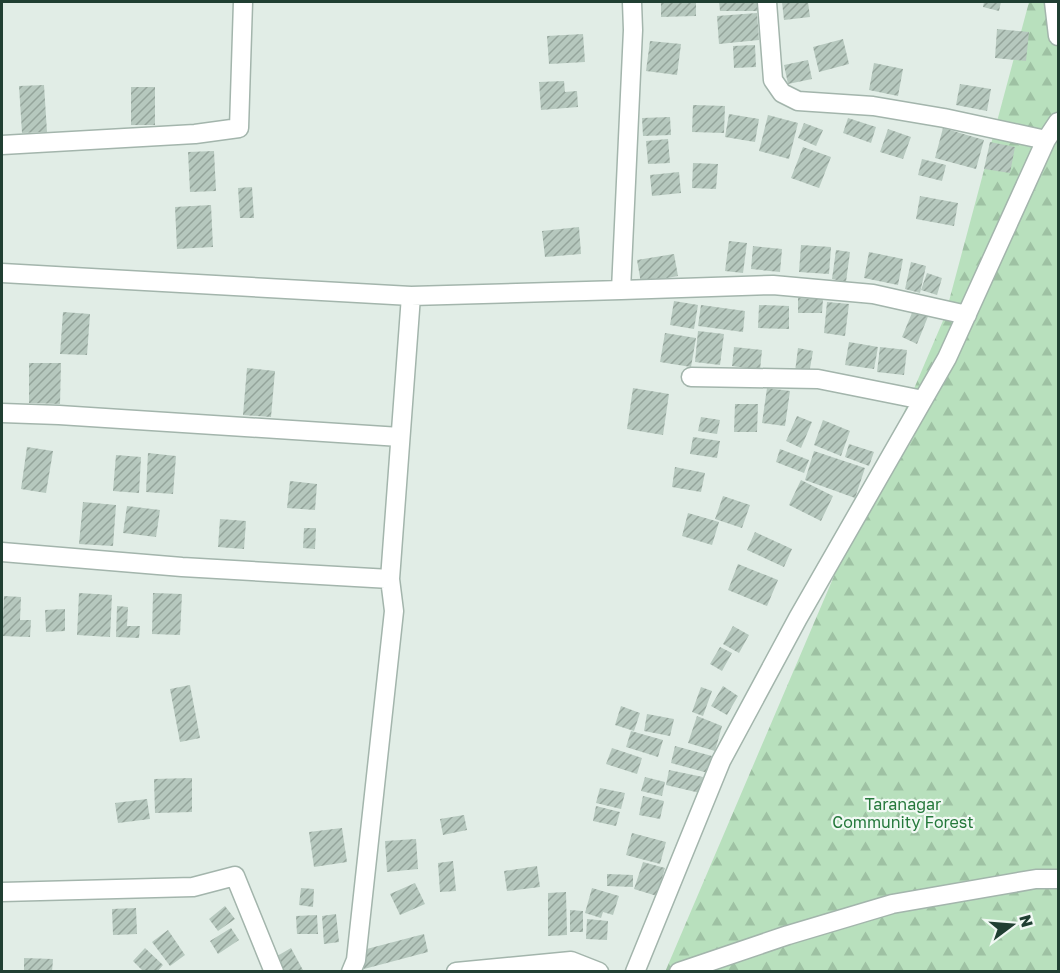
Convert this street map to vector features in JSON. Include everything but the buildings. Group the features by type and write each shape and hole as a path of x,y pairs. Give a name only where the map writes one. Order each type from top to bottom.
{"street":[{"path":"2,145 195,134 238,128 243,2"},
{"path":"621,290 633,30 632,2"},
{"path":"767,2 772,80 782,93 798,101 873,106 944,118 1046,140"},
{"path":"1054,2 1059,36"},
{"path":"635,972 721,761 804,608 947,358 1046,140 1059,122"},
{"path":"2,273 411,296 773,285 873,294 967,315"},
{"path":"351,972 356,960 394,611 390,579 411,296"},
{"path":"692,377 818,379 923,400"},
{"path":"2,413 400,438"},
{"path":"2,552 182,567 390,579"},
{"path":"2,892 192,887 235,876 274,972"},
{"path":"679,972 788,935 892,904 1036,879 1059,879"},
{"path":"456,972 571,961 600,972"}],"green space":[{"name":"Taranagar Community Forest","path":"1029,2 1058,2 1058,971 665,972 945,316"}]}
